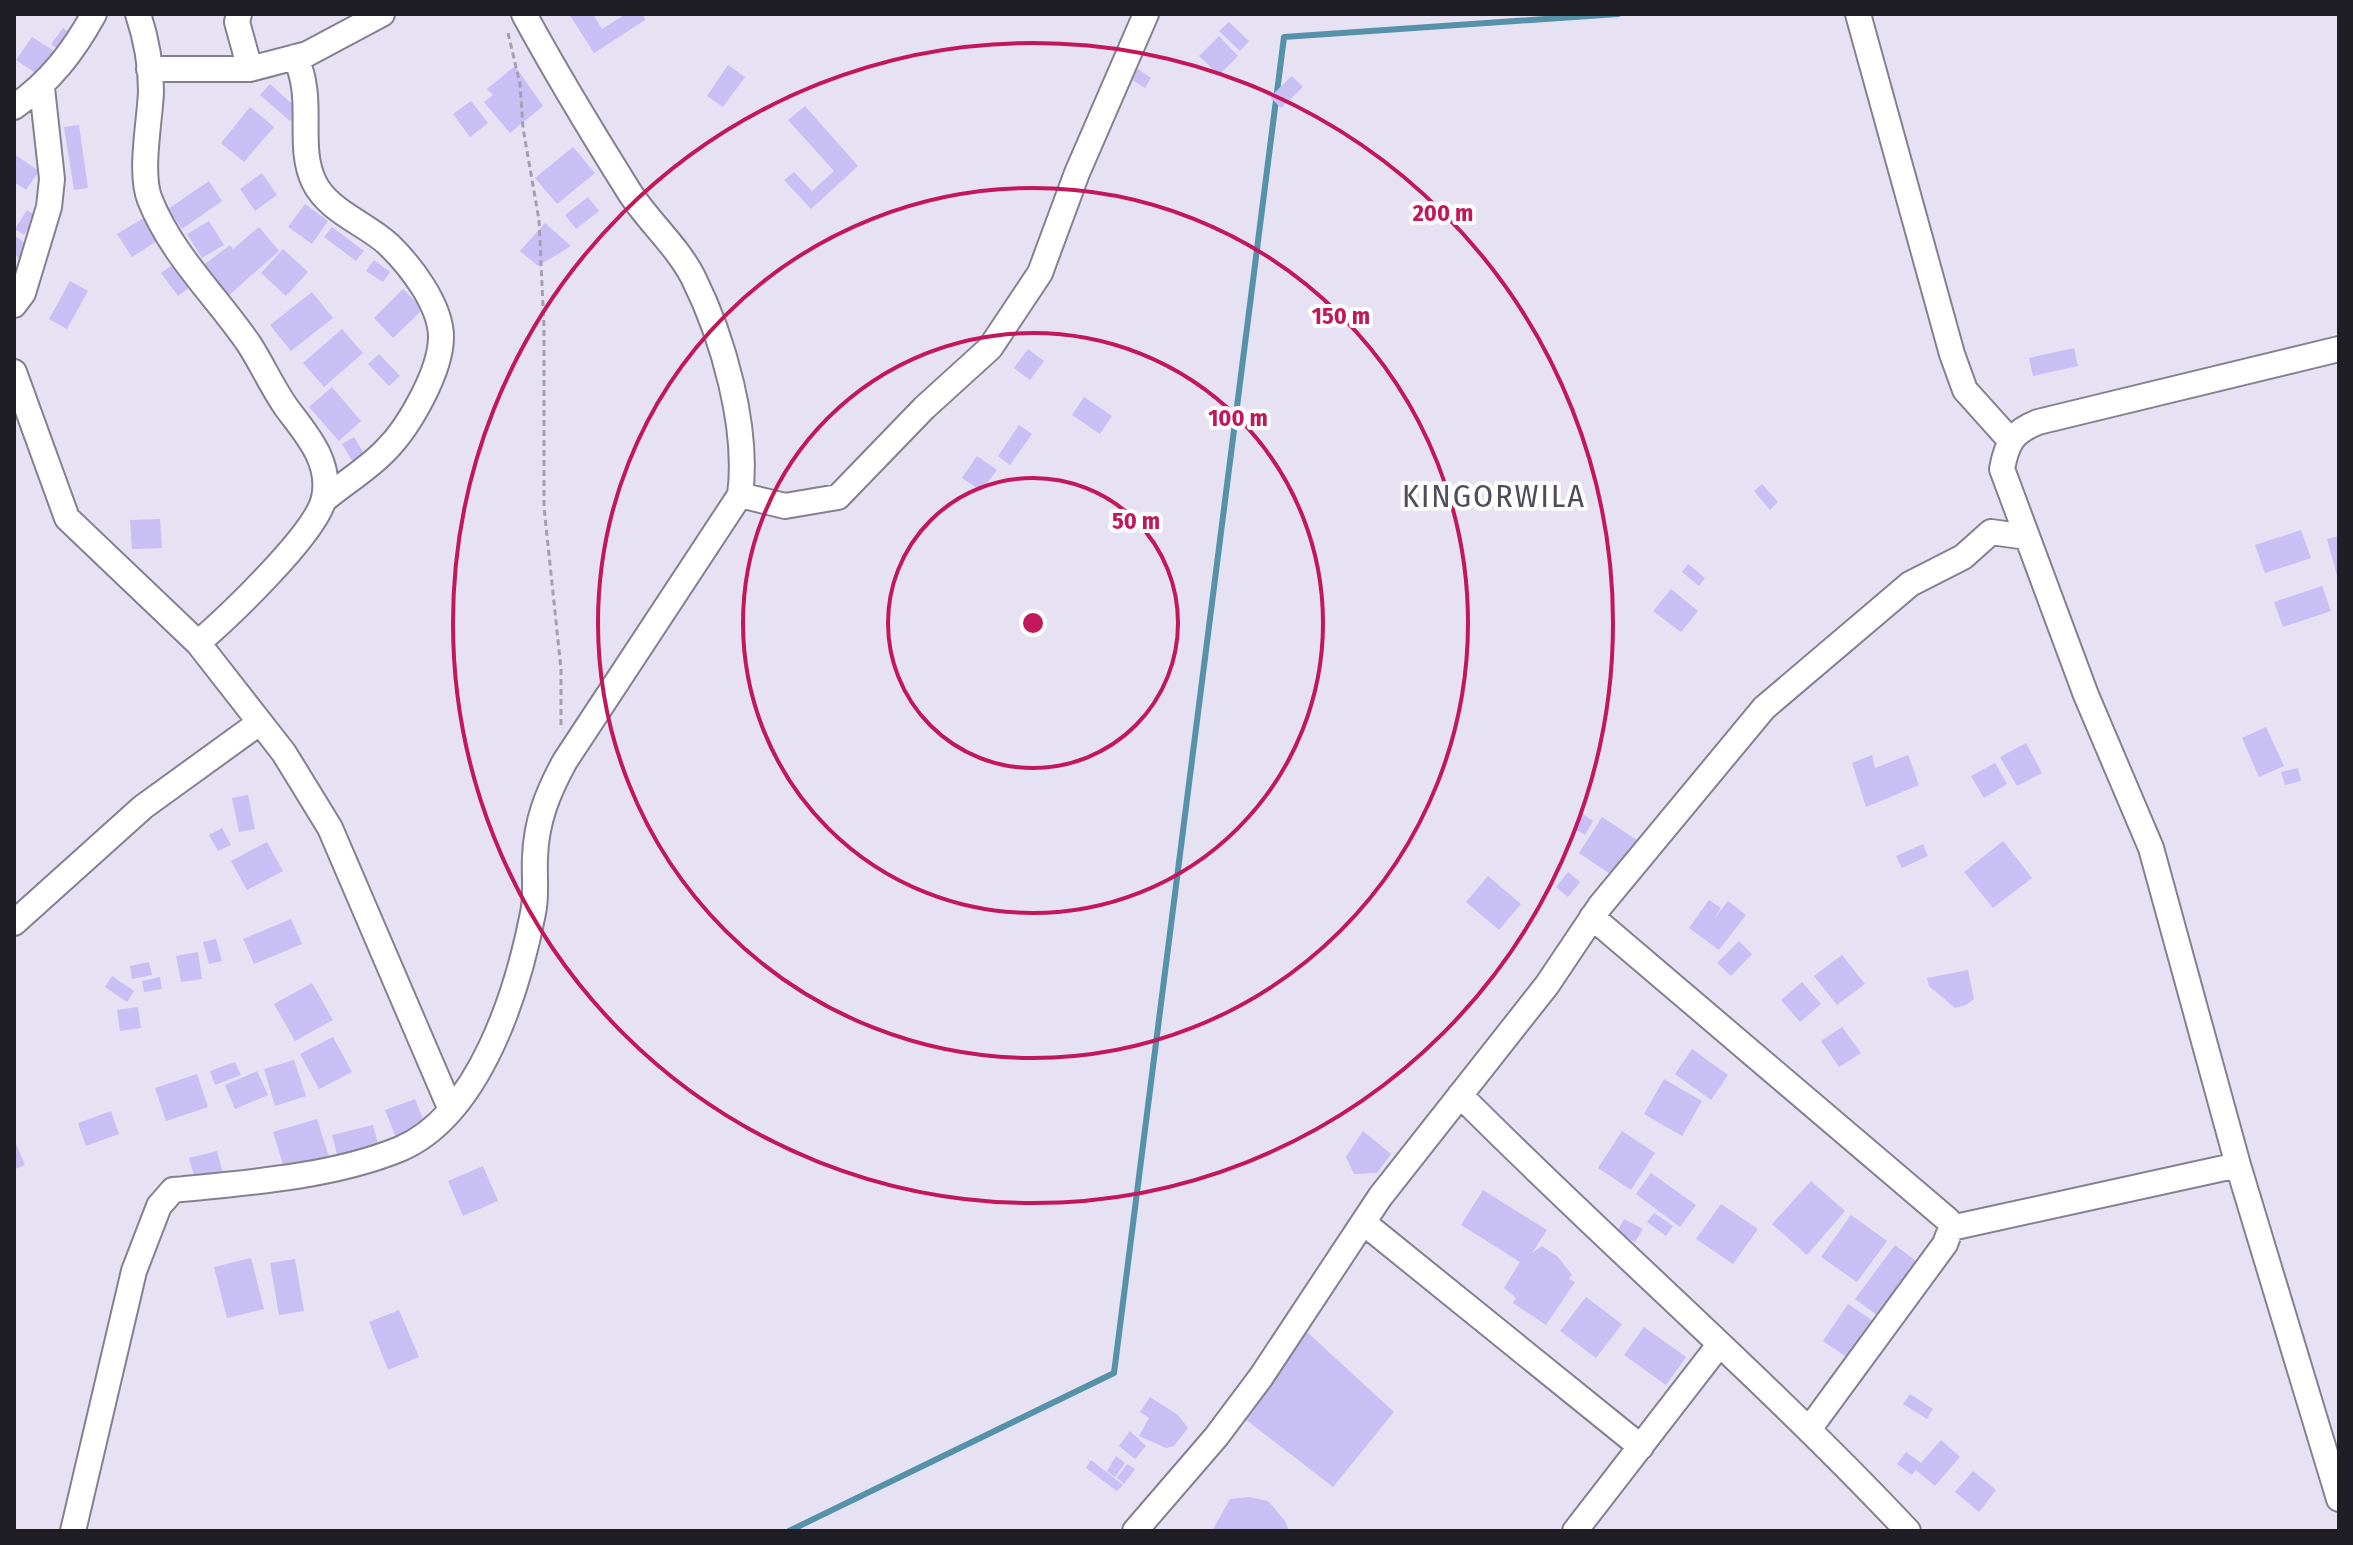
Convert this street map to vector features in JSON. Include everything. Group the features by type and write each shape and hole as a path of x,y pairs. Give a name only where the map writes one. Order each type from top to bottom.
{"street":[{"path":"14,107 42,88 75,48 94,14"},
{"path":"138,14 145,36 149,69 148,197 179,252 248,344 285,406 315,442 325,483 324,500"},
{"path":"239,14 237,22 250,69"},
{"path":"149,69 250,69 295,57 382,14"},
{"path":"740,495 785,506 838,497 924,408 990,348 1040,273 1077,173 1146,14"},
{"path":"1858,16 1952,354 1965,390 2009,439"},
{"path":"73,1531 134,1271 159,1206 173,1190 292,1178 401,1148 430,1129 451,1110 491,1051 513,985 534,910 535,855 543,800 565,761 740,495 743,471 729,370 692,275 633,197 559,79 516,22"},
{"path":"198,643 259,584 312,522 324,500 386,450 418,407 441,339 438,321 413,273 387,243 327,200 313,181 307,145 305,77 295,57"},
{"path":"14,305 23,293 49,207 52,179 42,88"},
{"path":"2339,349 2079,409 2020,429 2009,439 2002,469 2086,695 2151,848 2238,1165 2339,1499"},
{"path":"15,379 67,518 198,643 284,753 330,828 451,1110"},
{"path":"1135,1531 1216,1437 1261,1377 1364,1223 1547,985 1592,917 1764,708 1833,646 1910,584 1963,557 1991,532 2027,537"},
{"path":"14,923 143,807 259,723"},
{"path":"1592,917 1863,1150 1943,1213 1951,1228 1945,1244 1810,1428"},
{"path":"1460,1095 1719,1345 1810,1428 1908,1531"},
{"path":"1951,1228 2238,1165"},
{"path":"1364,1223 1641,1447"},
{"path":"1575,1531 1719,1345"}],"path":[{"path":"516,22 523,128 539,220 544,327 544,507 561,669 565,761"}],"building":[{"path":"569,14 593,14 602,29 626,14 643,14 645,20 594,53"},
{"path":"1229,22 1249,41 1240,51 1219,31"},
{"path":"63,28 74,36 62,53 51,44"},
{"path":"1219,36 1238,56 1219,75 1199,56"},
{"path":"32,37 62,56 46,80 16,60"},
{"path":"728,65 745,77 723,107 707,96"},
{"path":"515,66 543,106 510,133 484,102 493,95 487,89"},
{"path":"1138,69 1151,78 1145,88 1131,79"},
{"path":"1292,76 1303,87 1281,108 1270,97"},
{"path":"270,84 300,111 290,121 260,95"},
{"path":"471,101 488,123 470,137 453,114"},
{"path":"805,106 858,166 811,209 784,180 794,172 812,191 834,171 788,120"},
{"path":"250,107 274,127 244,162 221,143"},
{"path":"79,125 88,188 74,190 64,127"},
{"path":"573,147 595,173 557,204 535,178"},
{"path":"14,154 39,171 26,190 14,182"},
{"path":"262,173 277,195 255,211 240,189"},
{"path":"209,181 222,201 182,229 168,209"},
{"path":"588,197 599,211 576,229 565,215"},
{"path":"305,204 328,221 312,244 288,227"},
{"path":"27,210 36,216 24,235 15,229"},
{"path":"157,210 171,232 132,257 117,234"},
{"path":"209,221 224,245 202,258 187,234"},
{"path":"545,223 571,246 538,266 520,251"},
{"path":"259,227 279,251 227,297 202,266 230,245 233,249"},
{"path":"332,227 364,251 356,261 324,237"},
{"path":"14,235 31,248 21,260 14,254"},
{"path":"283,249 308,272 286,296 261,273"},
{"path":"181,259 197,282 178,296 161,273"},
{"path":"374,260 390,272 383,282 366,271"},
{"path":"70,281 88,291 67,329 49,319"},
{"path":"403,289 423,309 393,338 374,318"},
{"path":"312,292 333,318 291,351 270,325"},
{"path":"342,329 363,353 324,387 303,363"},
{"path":"2074,348 2078,366 2033,376 2029,358"},
{"path":"1028,349 1044,361 1030,380 1014,368"},
{"path":"379,354 400,376 389,386 368,364"},
{"path":"332,387 361,421 339,441 309,407"},
{"path":"1084,397 1112,416 1100,434 1072,415"},
{"path":"1019,425 1032,434 1010,465 998,456"},
{"path":"354,437 373,469 361,476 342,444"},
{"path":"977,456 997,470 981,491 962,478"},
{"path":"1762,484 1778,502 1770,510 1754,491"},
{"path":"160,519 162,548 132,549 130,520"},
{"path":"2301,530 2311,558 2265,573 2255,545"},
{"path":"2339,536 2339,579 2338,579 2327,539"},
{"path":"1688,564 1705,578 1699,586 1682,572"},
{"path":"2322,586 2331,611 2283,627 2274,602"},
{"path":"1671,589 1698,611 1681,632 1653,611"},
{"path":"2266,727 2284,766 2259,777 2242,738"},
{"path":"2026,743 2042,773 2017,786 2000,757"},
{"path":"1872,755 1875,768 1908,755 1919,785 1866,807 1852,763"},
{"path":"1995,763 2007,784 1984,798 1971,776"},
{"path":"2298,768 2301,781 2285,785 2281,772"},
{"path":"248,795 255,829 239,832 232,798"},
{"path":"1583,814 1593,821 1585,835 1574,828"},
{"path":"1602,817 1643,844 1619,880 1579,853"},
{"path":"222,828 231,845 218,851 209,835"},
{"path":"2003,841 2032,878 1993,908 1964,872"},
{"path":"267,842 283,871 247,890 231,861"},
{"path":"1923,844 1928,856 1902,868 1896,856"},
{"path":"1568,872 1580,882 1568,897 1556,887"},
{"path":"1488,876 1521,904 1499,930 1466,902"},
{"path":"1709,900 1721,908 1714,919 1728,901 1746,915 1719,950 1689,928"},
{"path":"291,919 302,944 254,964 243,939"},
{"path":"216,939 222,961 209,964 203,942"},
{"path":"1739,941 1752,954 1731,976 1717,963"},
{"path":"198,952 202,979 181,982 176,956"},
{"path":"1842,955 1865,984 1837,1005 1814,976"},
{"path":"149,962 152,975 132,979 130,966"},
{"path":"1968,970 1974,999 1966,1005 1955,1008 1929,986 1927,978"},
{"path":"112,976 134,991 127,1002 105,987"},
{"path":"160,977 162,989 144,992 142,981"},
{"path":"1802,982 1821,1004 1800,1022 1781,1000"},
{"path":"312,983 333,1020 295,1041 274,1004"},
{"path":"138,1007 141,1028 120,1031 117,1010"},
{"path":"1842,1027 1861,1053 1839,1067 1821,1041"},
{"path":"333,1037 352,1072 319,1089 300,1054"},
{"path":"1692,1049 1728,1075 1711,1100 1675,1074"},
{"path":"294,1060 306,1096 275,1106 264,1069"},
{"path":"235,1062 241,1075 215,1085 210,1071"},
{"path":"257,1071 268,1095 235,1109 225,1085"},
{"path":"197,1074 208,1107 166,1121 155,1088"},
{"path":"1664,1079 1702,1101 1682,1136 1644,1114"},
{"path":"415,1099 427,1129 397,1140 385,1110"},
{"path":"111,1111 119,1134 86,1146 78,1123"},
{"path":"317,1119 330,1160 286,1174 273,1132"},
{"path":"373,1125 383,1162 342,1173 332,1135"},
{"path":"1363,1131 1391,1154 1377,1173 1354,1174 1346,1157"},
{"path":"1622,1131 1655,1153 1631,1190 1598,1168"},
{"path":"14,1139 25,1165 15,1169 14,1166"},
{"path":"217,1151 227,1188 200,1196 189,1158"},
{"path":"483,1166 498,1201 463,1216 448,1181"},
{"path":"1651,1173 1696,1205 1680,1227 1636,1194"},
{"path":"1811,1181 1845,1211 1807,1255 1772,1224"},
{"path":"1483,1190 1547,1230 1532,1253 1542,1246 1558,1257 1572,1275 1569,1279 1575,1282 1546,1325 1513,1303 1516,1298 1504,1288 1520,1262 1461,1225"},
{"path":"1721,1204 1758,1229 1733,1264 1696,1239"},
{"path":"1654,1213 1673,1226 1666,1236 1647,1222"},
{"path":"1851,1215 1887,1241 1857,1282 1821,1257"},
{"path":"1624,1219 1643,1229 1635,1242 1617,1232"},
{"path":"1895,1245 1924,1267 1884,1320 1855,1299"},
{"path":"251,1258 264,1309 227,1318 214,1267"},
{"path":"295,1259 304,1311 279,1315 270,1263"},
{"path":"1586,1297 1622,1324 1596,1358 1560,1331"},
{"path":"1848,1304 1876,1323 1851,1360 1823,1341"},
{"path":"399,1310 419,1357 388,1370 369,1322"},
{"path":"1644,1327 1686,1357 1666,1385 1624,1355"},
{"path":"1306,1331 1394,1412 1333,1487 1245,1419"},
{"path":"1910,1394 1933,1409 1927,1419 1903,1404"},
{"path":"1150,1397 1178,1415 1188,1428 1174,1446 1166,1448 1139,1436 1149,1418 1140,1412"},
{"path":"1130,1431 1146,1446 1135,1459 1119,1446"},
{"path":"1941,1440 1960,1457 1935,1486 1916,1470 1912,1475 1897,1464 1906,1452 1921,1463"},
{"path":"1116,1456 1125,1463 1115,1477 1107,1471"},
{"path":"1091,1460 1123,1485 1117,1491 1086,1468"},
{"path":"1127,1464 1135,1469 1124,1484 1117,1478"},
{"path":"1973,1471 1996,1490 1979,1512 1955,1492"},
{"path":"1249,1497 1268,1501 1285,1521 1289,1531 1212,1531 1230,1499"}],"waterway":[{"path":"789,1531 1114,1373 1284,37 1618,14"}],"district":[{"name":"KINGORWILA","path":"1494,496"}]}
